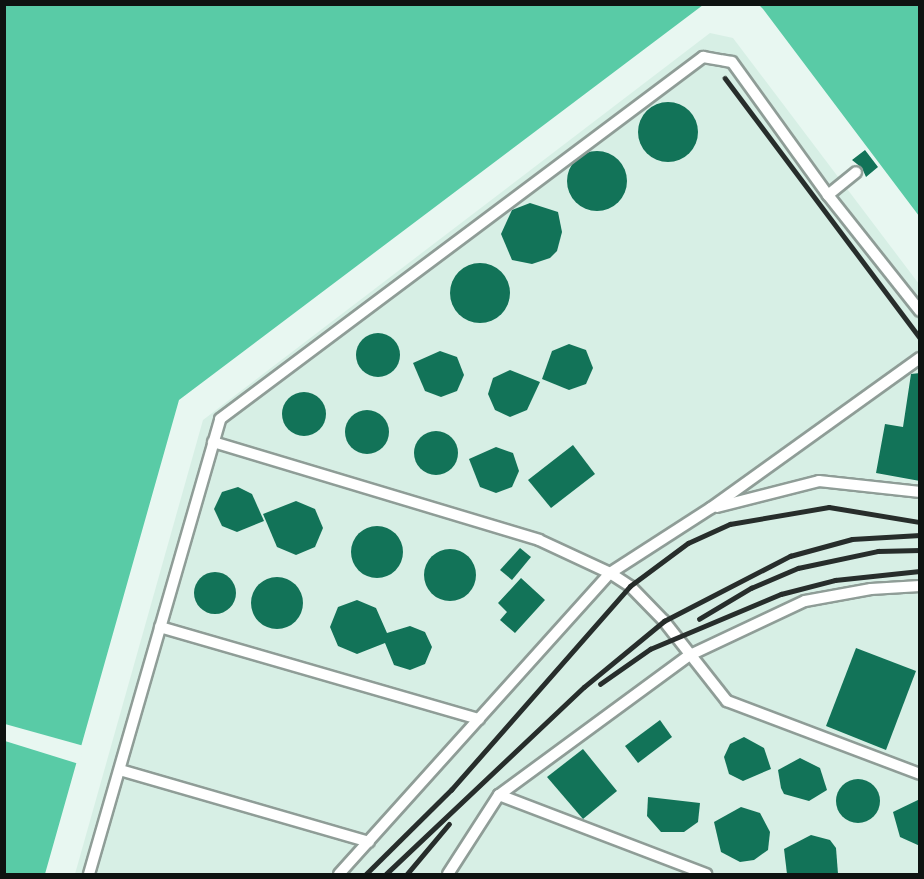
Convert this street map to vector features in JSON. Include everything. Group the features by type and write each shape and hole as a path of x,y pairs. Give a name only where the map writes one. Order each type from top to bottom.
{"lane":[{"path":"90,874 220,419 703,57 732,62 828,195 920,311"},
{"path":"828,195 856,172"},
{"path":"339,874 610,573 711,508 920,358"},
{"path":"213,442 539,540 610,573 630,586 664,621 688,656 727,701 920,774"},
{"path":"711,508 819,481 920,492"},
{"path":"448,874 499,795 688,656 806,601 871,589 920,586"},
{"path":"160,627 479,719"},
{"path":"120,770 369,842"},
{"path":"499,795 706,874"}],"shaded area":[{"path":"5,5 703,5 179,400 45,874 5,874"},
{"path":"759,5 919,5 919,216 763,9"},
{"path":"710,33 733,38 919,284 919,874 75,874 203,420"}],"pier":[{"path":"5,724 84,746 79,764 5,741"}],"building":[{"path":"662,102 674,102 685,107 693,115 698,132 696,144 685,157 674,162 662,162 651,157 643,149 638,138 638,126 643,115 651,107"},
{"path":"865,150 878,167 866,177 862,168 852,160"},
{"path":"591,151 603,151 614,156 622,164 627,181 625,193 614,206 603,211 591,211 580,206 572,198 567,187 567,175 572,164 580,156"},
{"path":"530,203 558,212 562,232 557,251 550,258 532,264 512,260 501,234 512,210"},
{"path":"474,263 486,263 497,268 505,276 510,293 508,305 497,318 486,323 474,323 463,318 455,310 450,299 450,287 455,276 463,268"},
{"path":"378,333 394,339 400,355 394,371 378,377 362,371 356,355 362,339"},
{"path":"569,344 586,350 593,368 586,384 569,390 542,379 552,351"},
{"path":"440,351 457,357 464,375 457,391 441,397 425,391 413,363"},
{"path":"510,370 540,382 527,410 510,417 495,410 488,394 493,378"},
{"path":"920,373 920,481 876,473 885,424 903,427 911,374"},
{"path":"304,392 320,398 326,414 320,430 304,436 288,430 282,414 288,398"},
{"path":"367,410 383,416 389,432 383,448 367,454 351,448 345,432 351,416"},
{"path":"436,431 452,437 458,453 452,469 436,475 420,469 414,453 420,437"},
{"path":"573,445 595,474 551,508 528,480"},
{"path":"496,447 513,453 519,471 512,487 496,493 480,487 469,459"},
{"path":"238,487 252,494 264,521 237,532 222,526 214,509 222,492"},
{"path":"296,501 315,509 323,528 315,547 296,555 277,547 263,514"},
{"path":"377,526 387,528 395,534 401,542 403,552 401,562 395,570 387,576 377,578 367,576 359,570 353,562 351,552 353,542 359,534 367,528"},
{"path":"520,548 531,557 512,580 500,570"},
{"path":"450,549 460,551 468,557 474,565 476,575 474,585 468,593 460,599 450,601 440,599 432,593 426,585 424,575 426,565 432,557 440,551"},
{"path":"215,572 223,573 230,578 235,585 235,601 230,608 223,613 215,614 207,613 200,608 195,601 194,593 195,585 200,578 207,573"},
{"path":"277,577 291,581 299,589 303,603 299,617 291,625 277,629 263,625 255,617 251,603 255,589 263,581"},
{"path":"521,578 545,600 515,633 500,620 507,612 498,603"},
{"path":"357,600 376,608 387,633 410,626 425,632 432,647 425,664 410,670 394,665 385,643 357,654 338,646 330,627 338,607"},
{"path":"856,648 916,671 886,750 826,726"},
{"path":"660,720 672,737 638,763 625,746"},
{"path":"744,737 764,748 771,769 743,781 729,774 724,757 730,744"},
{"path":"583,749 617,791 583,819 547,777"},
{"path":"800,758 820,768 827,790 809,801 784,794 781,788 778,770"},
{"path":"858,779 874,785 880,801 874,817 858,823 842,817 836,801 842,785"},
{"path":"648,797 700,803 698,822 684,832 661,832 647,816"},
{"path":"920,799 920,846 900,837 893,812"},
{"path":"741,807 760,813 770,832 768,850 754,860 740,862 721,852 714,822"},
{"path":"811,835 830,840 836,848 838,874 787,874 784,849"}],"railway":[{"path":"725,78 920,338"},
{"path":"366,874 451,790 630,586 688,543 730,524 829,507 920,522"},
{"path":"386,874 584,687 664,621 790,556 852,539 920,535"},
{"path":"699,619 751,588 798,568 878,551 920,550"},
{"path":"600,684 650,649 781,594 835,580 920,571"},
{"path":"407,874 449,824"}]}
